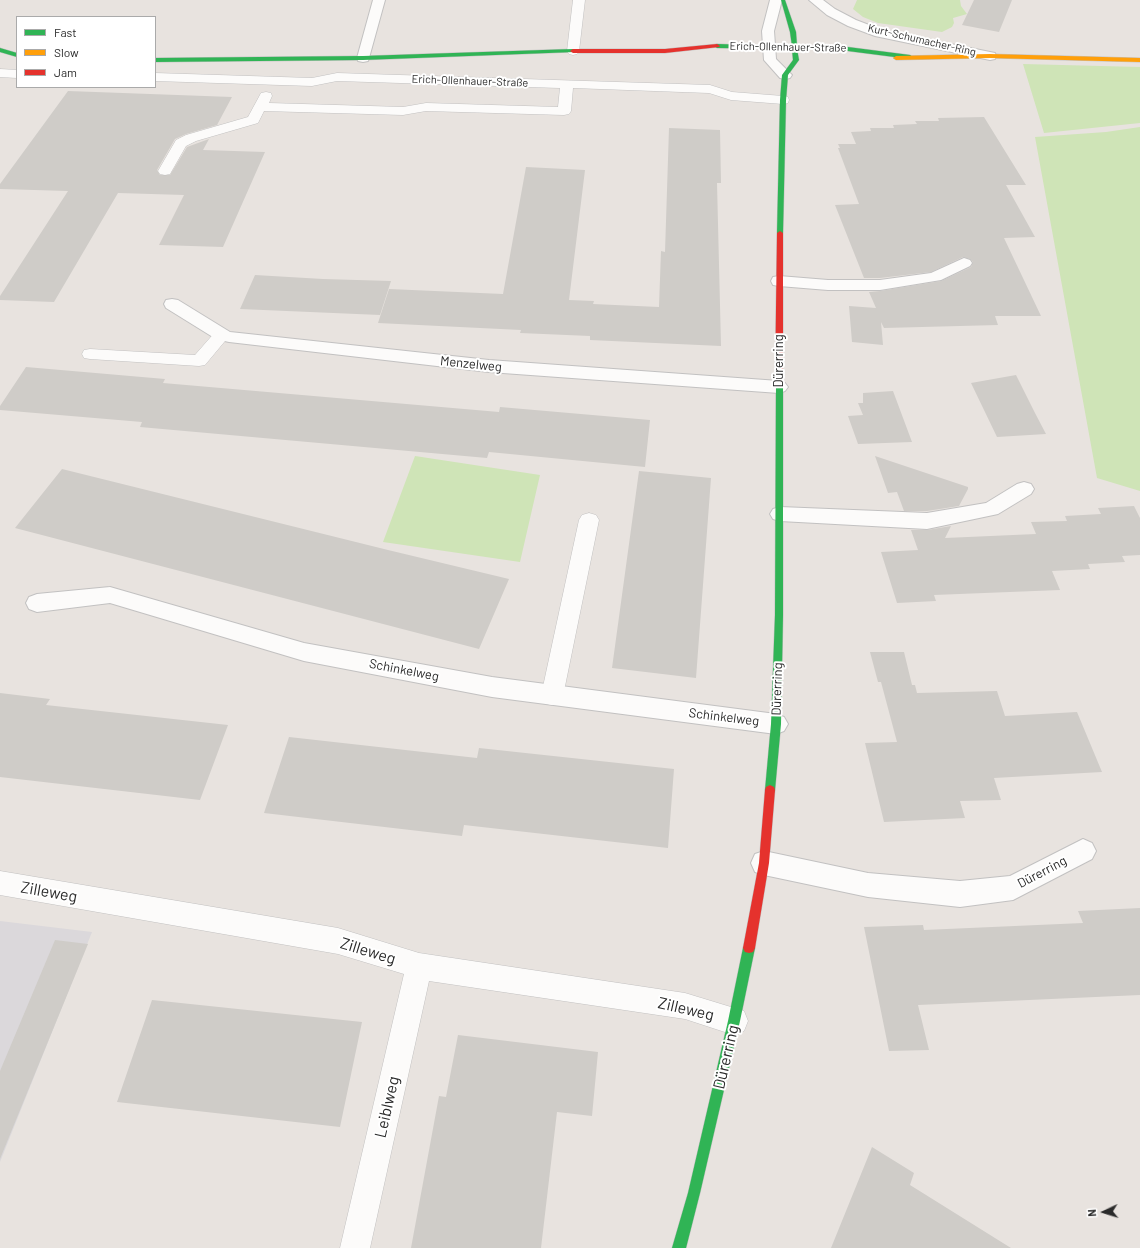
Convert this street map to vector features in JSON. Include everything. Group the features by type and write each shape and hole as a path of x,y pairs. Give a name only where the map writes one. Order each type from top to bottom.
{"street":[{"path":"363,58 380,0"},
{"path":"776,0 768,31 769,46 766,60 784,75 800,61 783,0"},
{"name":"Kurt-Schumacher-Ring","path":"815,0 831,12 880,33 990,56"},
{"name":"Erich-Ollenhauer-Straße","path":"156,60 363,58 573,51 665,51 720,46 849,48 910,57"},
{"path":"1,50 16,49"},
{"path":"1,50 16,55"},
{"name":"Erich-Ollenhauer-Straße","path":"665,51 710,56"},
{"name":"Erich-Ollenhauer-Straße","path":"865,60 910,57 990,56 1140,60"},
{"name":"Erich-Ollenhauer-Straße","path":"766,60 800,61"},
{"name":"Dürerring","path":"679,1248 694,1193 734,1021 764,863 776,724 780,514 779,281 784,75"},
{"path":"779,281 828,285 880,285 935,277 964,263"},
{"name":"Menzelweg","path":"172,304 222,335 489,366 779,387"},
{"path":"780,514 927,521 990,509 1024,489"},
{"name":"Schinkelweg","path":"37,603 110,595 304,652 492,687 776,724"},
{"name":"Dürerring","path":"764,863 868,885 960,894 1013,888 1083,851"}],"lane":[{"path":"573,51 579,0"},
{"path":"0,73 16,74"},
{"name":"Erich-Ollenhauer-Straße","path":"156,77 312,82 338,77 710,89 730,96 783,100"},
{"path":"165,171 181,142 253,120 271,81"},
{"path":"260,107 403,111 426,107 564,111 567,85"},
{"path":"90,354 199,361 222,335"},
{"path":"552,696 589,520"},
{"name":"Zilleweg","path":"0,883 338,941 419,966 685,1006 734,1021"},
{"name":"Leiblweg","path":"355,1248 419,966"}],"shaded area":[{"path":"0,921 92,932 0,1162"}],"green space":[{"path":"857,0 960,0 961,6 967,14 953,18 954,23 952,27 942,32 878,23 863,17 853,9"},
{"path":"1023,64 1140,67 1140,123 1044,133"},
{"path":"1140,127 1140,491 1097,478 1035,137 1106,132"},
{"path":"415,456 540,475 520,562 383,542"}],"building":[{"path":"974,0 1012,0 999,32 962,25"},
{"path":"68,91 232,97 217,125 186,134 175,139 157,170 160,175 170,175 187,147 209,139 203,150 265,152 223,247 159,245 184,195 118,193 54,302 0,300 0,296 68,191 0,189 0,184"},
{"path":"984,117 1026,185 1006,185 1035,237 1004,238 1041,316 995,316 998,325 884,328 881,322 883,345 852,342 849,306 876,308 869,292 941,281 971,267 973,262 970,259 963,257 931,272 880,278 864,278 835,205 859,204 838,148 840,148 838,144 856,144 851,132 871,131 870,128 894,128 893,125 917,124 915,121 939,121 938,118"},
{"path":"669,128 720,130 721,183 717,183 721,346 590,340 590,336 520,333 521,330 378,323 389,289 503,294 526,167 585,170 569,300 594,301 593,304 659,307 661,251 665,252"},
{"path":"255,275 391,281 380,315 240,309"},
{"path":"26,367 165,379 163,383 499,412 500,407 650,420 645,467 489,452 487,458 140,427 142,422 0,410 0,406"},
{"path":"1016,375 1046,434 997,437 971,383"},
{"path":"893,391 912,442 858,444 848,416 863,415 858,403 863,403 863,393"},
{"path":"875,456 968,487 968,489 959,506 927,511 904,511 897,492 888,493"},
{"path":"62,469 509,579 479,649 15,528"},
{"path":"639,471 711,478 696,678 612,668"},
{"path":"1134,506 1140,518 1140,555 1122,556 1125,562 1088,564 1090,569 1052,571 1060,590 934,595 936,601 897,603 881,552 918,550 911,530 927,530 951,526 945,538 1036,534 1031,522 1067,521 1065,516 1101,514 1098,508"},
{"path":"870,652 904,652 912,685 915,685 917,693 997,691 1005,716 1077,712 1102,772 994,778 1001,800 960,801 965,818 884,822 865,743 897,742 881,682 878,682"},
{"path":"0,693 50,699 46,705 228,725 200,800 0,777"},
{"path":"289,737 477,758 479,748 674,769 668,848 464,825 462,836 264,813"},
{"path":"1140,908 1140,995 918,1005 929,1050 889,1051 864,927 923,925 924,930 1083,923 1078,911"},
{"path":"55,940 88,944 0,1159 0,1071"},
{"path":"152,1000 362,1022 340,1127 117,1102"},
{"path":"458,1035 598,1052 592,1116 557,1112 541,1248 411,1248 439,1096 446,1097"},
{"path":"872,1147 914,1173 910,1185 1011,1248 831,1248"}],"traffic: fast":[{"path":"780,233 783,100 785,75 796,60 793,32 783,0"},
{"path":"717,46 840,48 910,57"},
{"path":"0,50 16,55"},
{"path":"156,60 363,58 573,51"},
{"path":"770,790 776,724 779,615 779,384"},
{"path":"679,1248 694,1193 734,1021 749,948"}],"traffic: slow":[{"path":"896,58 990,56 1140,60"}],"traffic: jam":[{"path":"573,51 665,51 717,46"},
{"path":"779,384 780,233"},
{"path":"749,948 764,863 770,790"}]}
